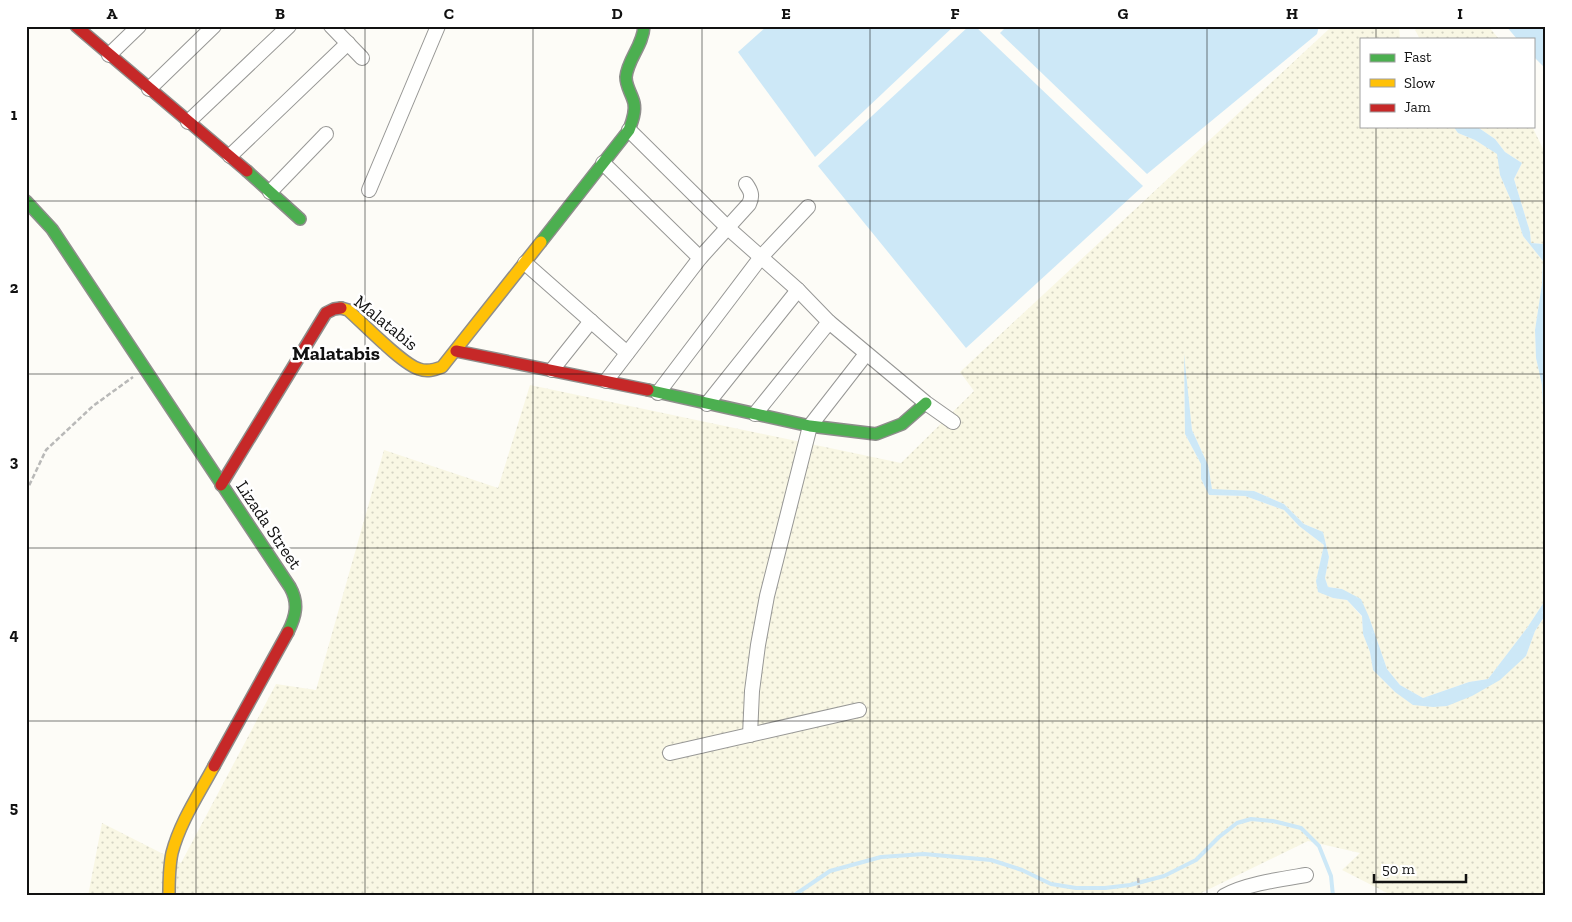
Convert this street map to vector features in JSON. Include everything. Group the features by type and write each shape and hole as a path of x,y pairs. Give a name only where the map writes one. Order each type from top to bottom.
{"street":[{"path":"76,26 230,156 300,219"},
{"path":"110,55 139,26"},
{"path":"149,88 214,26"},
{"path":"188,122 289,26"},
{"path":"331,26 362,58"},
{"path":"369,190 438,26"},
{"path":"644,26 643,42 626,74 627,86 634,105 634,113 629,130 728,228 798,290 829,322 926,403 953,422"},
{"path":"230,156 348,43"},
{"name":"Malatabis","path":"221,485 326,313 332,309 342,308 348,310 417,370 434,371 442,367 629,130"},
{"path":"270,192 326,134"},
{"path":"603,163 700,258"},
{"path":"606,381 700,258 752,199 751,191 746,184"},
{"name":"Lizada Street","path":"26,201 52,229 296,598 296,612 291,626 189,812 178,836 173,849 170,869 170,896"},
{"path":"658,393 761,257 808,206"},
{"path":"525,263 627,353"},
{"path":"708,404 798,290"},
{"path":"552,370 591,321"},
{"path":"755,414 829,322"},
{"path":"456,351 606,381 810,426 859,433 876,434 902,424 926,403"},
{"path":"750,735 753,682 767,596 810,426 866,354"},
{"path":"670,753 859,710"},
{"path":"1224,896 1231,892 1270,882 1306,875"}],"path":[{"path":"26,492 46,450 93,406 144,368"},
{"path":"1138,878 1139,888"}],"shaded area":[{"path":"1330,26 1399,26 1400,38 1360,38 1360,128 1454,128 1458,133 1475,140 1498,154 1500,175 1513,205 1523,236 1543,261 1542,284 1535,330 1536,358 1542,385 1546,437 1546,599 1527,628 1488,679 1469,682 1423,698 1400,685 1387,669 1369,617 1342,589 1328,587 1325,578 1329,557 1323,532 1304,524 1284,504 1254,491 1212,490 1208,465 1192,430 1184,362 1185,434 1201,464 1201,479 1209,495 1245,496 1284,510 1299,526 1324,545 1316,581 1333,598 1347,600 1362,617 1363,634 1370,652 1373,670 1395,692 1447,706 1526,656 1535,631 1546,614 1546,896 1393,896 1342,870 1360,853 1308,841 1195,896 88,896 102,823 181,863 276,684 316,690 384,450 498,488 530,385 901,463 974,391 960,372 1329,29"},
{"path":"1419,26 1488,26 1498,38 1419,38 1415,30"},
{"path":"1479,128 1533,128 1546,155 1546,242 1544,244 1531,243 1530,232 1514,179 1522,163 1505,152 1495,139"}],"water":[{"path":"767,26 954,26 815,157 738,52"},
{"path":"969,26 975,26 1143,186 966,348 818,166"},
{"path":"1007,26 1319,26 1317,34 1147,174 1000,33"},
{"path":"1506,26 1546,26 1546,69 1534,57 1534,38 1516,38"},
{"path":"1454,128 1479,128 1495,139 1505,152 1522,163 1514,179 1530,232 1531,243 1543,244 1546,242 1546,437 1542,385 1536,358 1535,330 1542,284 1543,261 1523,236 1513,205 1500,175 1497,154 1475,140 1458,133"},
{"path":"1184,354 1192,430 1208,465 1212,489 1254,491 1284,504 1304,524 1323,532 1329,557 1325,578 1328,587 1342,589 1361,599 1387,669 1400,685 1423,698 1469,682 1488,679 1527,628 1546,599 1546,614 1535,631 1526,656 1500,680 1472,696 1447,706 1413,705 1395,692 1373,670 1370,652 1363,634 1362,616 1347,600 1333,598 1318,592 1316,581 1324,545 1299,526 1284,510 1245,496 1209,495 1201,479 1201,464 1185,434"}],"waterway":[{"path":"793,896 830,871 881,857 924,854 991,860 1022,870 1051,884 1076,888 1105,888 1130,885 1164,876 1196,860 1219,837 1237,823 1251,819 1273,821 1301,828 1319,846 1331,876 1333,896"}],"traffic: fast":[{"path":"541,242 629,130 634,106 627,84 627,70 641,40 644,26"},
{"path":"247,171 300,219"},
{"path":"26,201 52,229 290,587 295,599 295,610 288,632"},
{"path":"648,390 810,426 876,434 902,424 926,403"}],"traffic: slow":[{"path":"341,308 348,310 393,352 412,366 425,370 439,368 442,367 541,242"},
{"path":"169,896 170,864 175,842 190,808 214,766"}],"traffic: jam":[{"path":"76,26 247,171"},
{"path":"221,485 326,313 341,308"},
{"path":"456,351 648,390"},
{"path":"214,766 288,632"}],"district":[{"name":"Malatabis","path":"336,353"}]}
